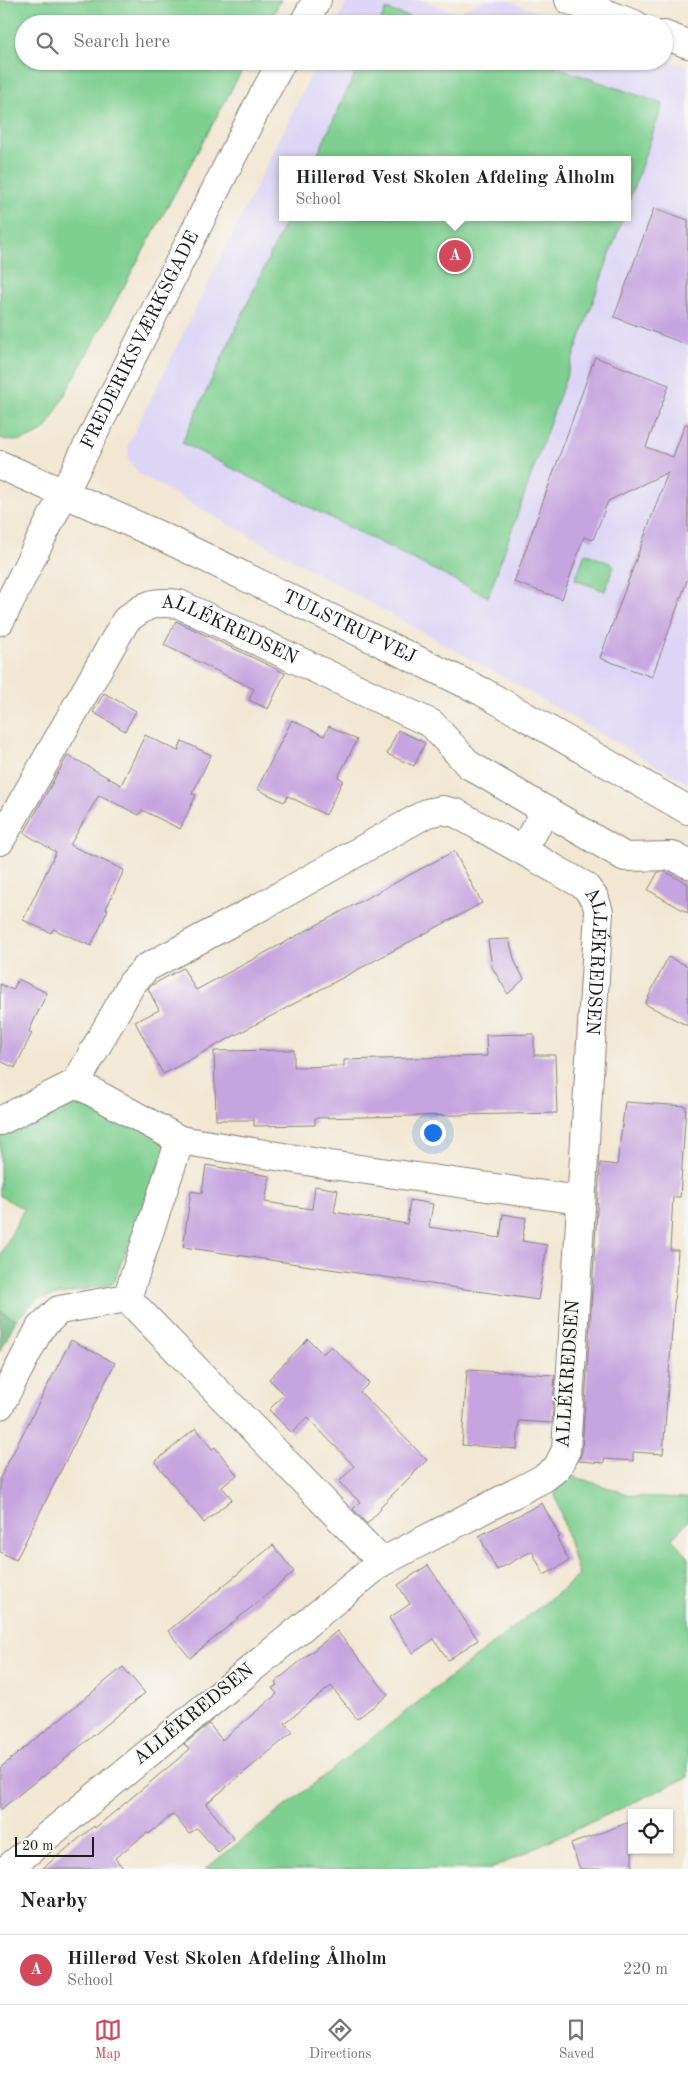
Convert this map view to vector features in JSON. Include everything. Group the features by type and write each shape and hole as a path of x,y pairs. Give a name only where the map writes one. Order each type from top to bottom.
{"street":[{"path":"308,15 317,0"},
{"path":"569,0 610,15"},
{"path":"673,38 688,44"},
{"name":"FREDERIKSVÆRKSGADE","path":"0,621 251,118 277,70"},
{"name":"TULSTRUPVEJ","path":"0,465 65,492 163,537 483,692 688,810"},
{"name":"ALLÉKREDSEN","path":"0,842 126,620 145,606 160,602 179,604 432,724 469,765 625,857 673,856 688,864"},
{"name":"ALLÉKREDSEN","path":"6,1869 382,1562 544,1478 557,1468 566,1450 599,912 595,899 585,886 456,813 442,810 427,813 262,906 146,968 132,983 76,1083"},
{"path":"523,850 546,810"},
{"path":"0,1121 76,1083 180,1140 330,1165 580,1200"},
{"path":"127,1298 180,1140"},
{"path":"0,1405 40,1328 48,1318 59,1310 127,1298"},
{"path":"127,1298 382,1562"}],"shaded area":[{"path":"348,0 422,0 456,13 486,0 506,0 547,15 340,15"},
{"path":"673,61 688,67 688,784 505,678 139,474 128,460 128,445 314,70 673,70"}],"green space":[{"path":"0,0 281,0 273,15 15,15 15,70 242,70 46,429 29,438 18,441 0,438"},
{"path":"386,9 404,15 383,15"},
{"path":"357,70 565,70 663,104 631,195 631,156 317,156"},
{"path":"286,221 622,221 488,597 182,443"},
{"path":"585,553 614,565 605,591 575,580"},
{"path":"79,1104 169,1140 113,1284 37,1299 16,1320 0,1311 0,1256 24,1209 0,1196 0,1130 55,1108"},
{"path":"0,1311 16,1320 0,1352"},
{"path":"566,1474 634,1496 688,1498 688,1521 672,1539 688,1555 688,1777 491,1869 205,1869 579,1576 555,1494"}],"building":[{"path":"654,208 688,220 688,345 614,317"},
{"path":"595,357 669,385 646,447 673,457 685,424 688,424 688,578 652,677 600,658 668,472 608,501 593,540 584,537 562,599 514,582"},
{"path":"176,621 285,673 268,709 249,700 254,689 164,645"},
{"path":"104,693 136,711 125,731 93,712"},
{"path":"292,720 324,736 329,726 357,740 338,777 343,780 326,815 288,796 284,802 257,789"},
{"path":"398,730 425,743 414,766 387,754"},
{"path":"145,735 178,751 182,741 211,755 192,794 196,795 180,829 142,810 139,815 99,795 70,845 124,870 91,946 53,929 51,933 23,920 56,852 24,833 68,755 121,785"},
{"path":"454,851 482,903 163,1074 135,1022 159,1010 148,989 152,985 183,968 196,990"},
{"path":"658,872 666,872 688,884 688,913 648,890"},
{"path":"509,939 515,962 524,979 508,994 492,967 488,940"},
{"path":"668,957 688,966 688,1026 645,1004"},
{"path":"18,979 47,993 29,1031 32,1033 15,1068 0,1061 0,984 13,990"},
{"path":"534,1034 534,1055 555,1055 557,1113 315,1118 315,1125 254,1126 254,1120 216,1120 214,1051 294,1050 294,1067 344,1066 344,1060 487,1056 486,1035"},
{"path":"625,1102 686,1106 680,1197 673,1197 670,1250 678,1250 663,1454 633,1452 633,1461 604,1459 604,1463 579,1461 582,1451 600,1163 617,1165"},
{"path":"206,1165 270,1176 265,1202 312,1209 315,1186 338,1190 334,1212 407,1224 410,1200 433,1204 429,1227 500,1238 503,1214 526,1218 522,1241 547,1245 538,1300 183,1247 191,1191 202,1193"},
{"path":"308,1339 323,1354 331,1346 369,1383 360,1392 427,1460 380,1507 381,1509 367,1524 353,1509 360,1502 339,1482 354,1466 307,1417 292,1433 269,1410 284,1394 269,1379"},
{"path":"71,1340 115,1363 16,1560 0,1552 0,1478"},
{"path":"467,1370 555,1375 552,1423 519,1421 517,1449 462,1445"},
{"path":"196,1428 212,1449 215,1447 237,1475 222,1487 232,1499 204,1523 155,1462"},
{"path":"542,1503 560,1537 557,1538 569,1561 544,1575 532,1551 497,1570 479,1536"},
{"path":"273,1545 294,1572 190,1658 168,1631"},
{"path":"428,1565 478,1640 448,1660 434,1639 413,1653 389,1618 410,1604 398,1585"},
{"path":"337,1631 388,1695 357,1719 331,1686 285,1723 293,1732 206,1804 234,1839 218,1852 197,1828 189,1834 173,1814 115,1858 124,1869 42,1869 189,1750 184,1744 209,1724 222,1740 277,1694 272,1688 277,1685 275,1682"},
{"path":"123,1667 145,1693 0,1810 0,1768"},
{"path":"628,1823 628,1854 632,1854 632,1869 580,1869 571,1844"}],"place":[{"name":"Hillerød Vest Skolen Afdeling Ålholm","path":"455,256"}]}
